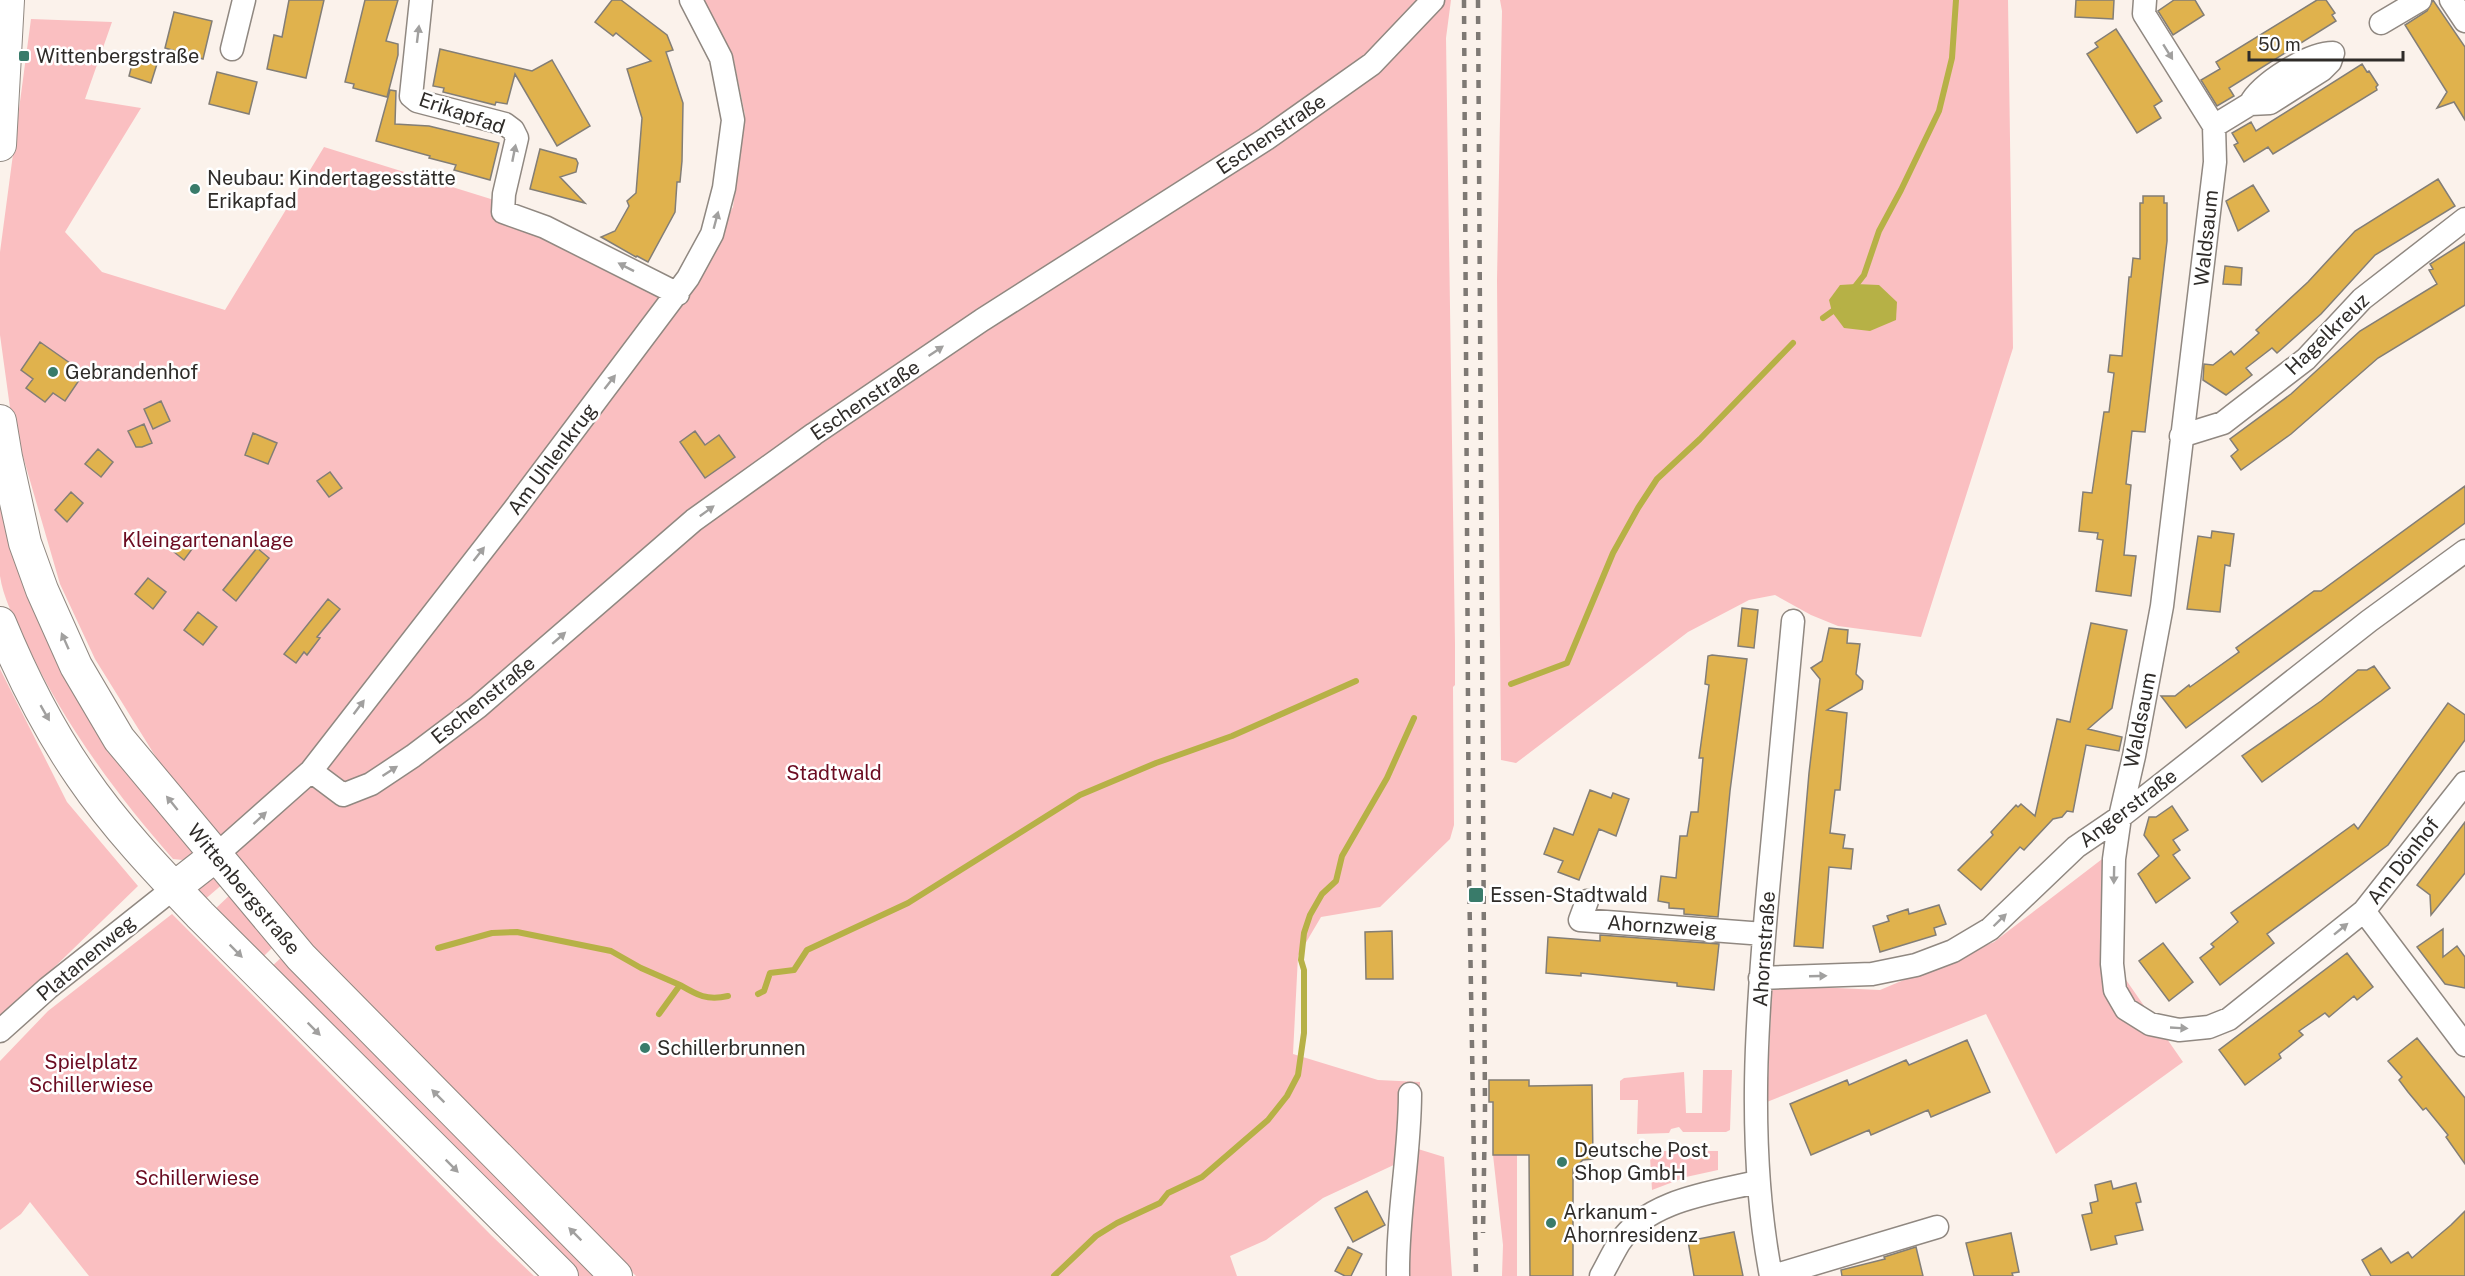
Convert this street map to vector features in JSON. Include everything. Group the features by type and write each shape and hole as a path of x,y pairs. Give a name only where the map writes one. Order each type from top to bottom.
{"main road":[{"path":"0,145 8,0"},
{"name":"Wittenbergstraße","path":"0,422 25,543 42,590 76,666 119,739 301,957 616,1276"},
{"path":"0,623 35,697 81,775 107,811 174,888 562,1276"},
{"path":"174,888 215,856"}],"street":[{"path":"232,49 244,0"},
{"name":"Erikapfad","path":"421,0 411,96 417,100 505,124 513,130 517,138 516,149 504,194 503,212 545,227 678,294"},
{"name":"Am Uhlenkrug","path":"215,856 311,771 678,294 712,234 724,188 733,120 721,58 691,0"},
{"name":"Eschenstraße","path":"311,771 343,795 371,784 413,756 478,706 694,520 814,434 982,320 1266,139 1372,64 1433,0"},
{"path":"2145,0 2144,14 2214,126 2250,104"},
{"path":"2381,23 2420,0"},
{"path":"2451,0 2465,21"},
{"name":"Waldsaum","path":"2214,126 2215,162 2162,606 2134,756 2120,817 2114,859 2112,964 2115,990 2126,1009 2150,1024 2179,1030 2209,1027 2229,1019 2364,911"},
{"name":"Hagelkreuz","path":"2181,436 2223,423 2306,359 2362,299 2465,219"},
{"name":"Angerstraße","path":"1760,978 1872,974 1916,965 1953,951 1990,930 2076,847 2120,817 2369,621 2465,551"},
{"name":"Ahornstraße","path":"1772,1276 1761,1226 1757,1182 1760,978 1793,621"},
{"name":"Am Dönhof","path":"2364,911 2465,783"},
{"name":"Platanenweg","path":"0,1031 48,988 174,888"},
{"name":"Ahornzweig","path":"1587,901 1580,920 1764,934"},
{"path":"2364,911 2465,1045"},
{"path":"1398,1276 1398,1243 1410,1127 1410,1094"},
{"path":"1601,1276 1620,1242 1638,1223 1685,1200 1757,1182"},
{"path":"1772,1276 1937,1227"}],"green space":[{"name":"Stadtwald","path":"704,0 1451,0 1446,38 1455,644 1454,825 1450,839 1380,907 1321,917 1298,956 1293,1054 1378,1080 1420,1082 1418,1149 1444,1157 1452,1276 1388,1276 1398,1163 1323,1198 1266,1240 1230,1256 1237,1276 636,1276 403,1045 195,820 95,659 60,584 11,415 0,335 0,252 31,19 112,22 85,99 141,108 65,232 102,272 225,310 324,147 494,200 683,300 733,207 745,115 733,56"},
{"path":"1500,0 2008,0 2013,348 1921,637 1838,626 1811,615 1775,595 1749,600 1688,632 1516,763 1501,760 1497,280 1502,11"},
{"path":"0,480 19,555 194,852 183,860 173,859 109,781 54,696 16,622 6,599 0,576"},
{"path":"0,669 67,802 138,886 0,1020"},
{"path":"2110,853 2115,964 2183,1062 2056,1154 1986,1014 1767,1102 1772,985 1880,990 1994,942"},
{"path":"214,874 224,883 203,901 198,898 197,883"},
{"path":"233,892 279,941 260,960 213,911"},
{"path":"172,914 534,1276 89,1276 30,1202 21,1214 0,1230 0,1061 48,1011"},
{"path":"285,954 604,1276 576,1276 269,969"},
{"path":"1703,1070 1732,1070 1730,1130 1726,1132 1683,1132 1679,1127 1671,1129 1669,1133 1637,1134 1638,1100 1620,1100 1620,1081 1624,1078 1684,1072 1686,1113 1702,1113"},
{"path":"1619,1151 1718,1151 1718,1170 1686,1177 1652,1190 1650,1157 1619,1157"},
{"path":"1493,1155 1517,1155 1517,1276 1502,1276 1503,1245"}],"shaded area":[{"path":"1840,285 1879,285 1897,302 1896,320 1870,331 1844,328 1832,312 1829,300"}],"building":[{"path":"289,0 324,0 306,78 267,69 274,35 282,37"},
{"path":"365,0 398,0 386,41 398,44 398,55 387,97 353,88 354,84 345,82"},
{"path":"612,0 621,0 667,35 673,50 666,52 683,103 682,161 680,182 677,182 675,212 648,262 601,237 615,231 629,206 627,201 636,193 642,118 627,69 651,61 616,33 613,36 595,22"},
{"path":"2076,0 2114,0 2113,19 2075,17"},
{"path":"2174,0 2195,0 2204,15 2173,35 2158,11"},
{"path":"2317,0 2326,0 2335,13 2332,15 2336,21 2229,88 2234,96 2217,106 2201,80 2220,69 2216,62"},
{"path":"2433,0 2465,47 2465,120 2454,102 2437,108 2447,92 2405,25 2427,11"},
{"path":"174,12 212,21 203,59 165,48"},
{"path":"2116,29 2162,101 2154,106 2161,118 2137,133 2087,54 2098,47 2095,43"},
{"path":"440,49 532,71 552,60 590,126 557,146 515,74 507,104 496,102 495,105 443,92 444,88 433,86"},
{"path":"134,57 157,64 151,83 129,76"},
{"path":"2362,64 2378,85 2377,90 2273,154 2268,147 2244,162 2234,145 2238,143 2232,133 2251,122 2256,131"},
{"path":"217,72 257,82 249,114 209,104"},
{"path":"390,90 396,91 395,124 429,126 499,143 490,180 454,170 456,165 429,158 430,156 376,141"},
{"path":"540,149 576,159 578,163 576,172 560,177 585,203 530,189"},
{"path":"2438,179 2455,206 2375,255 2321,314 2277,353 2272,348 2246,368 2252,375 2226,395 2203,380 2204,364 2213,365 2231,351 2234,355 2259,333 2256,330 2308,282 2355,231"},
{"path":"2253,185 2269,211 2238,231 2226,201"},
{"path":"2143,196 2164,196 2164,203 2167,203 2167,241 2145,432 2132,431 2126,484 2131,485 2124,555 2136,556 2131,596 2096,591 2103,540 2097,539 2098,533 2079,531 2083,492 2092,493 2104,412 2109,412 2114,373 2108,372 2110,355 2122,356 2129,277 2131,277 2133,258 2140,259 2140,203 2143,203"},
{"path":"2465,242 2465,305 2378,358 2291,434 2241,470 2231,456 2238,450 2230,439 2291,394 2360,331 2437,284 2429,270 2433,269 2430,264"},
{"path":"2225,266 2242,268 2241,285 2223,284"},
{"name":"Gebrandenhof","path":"40,342 84,373 65,401 53,393 45,402 26,388 33,379 21,370"},
{"path":"161,401 170,421 153,429 144,409"},
{"path":"144,424 152,443 136,447 128,431"},
{"path":"695,431 705,445 719,435 735,457 705,478 680,442"},
{"path":"253,433 277,443 268,464 245,455"},
{"path":"98,449 113,462 101,477 85,464"},
{"path":"330,472 342,488 329,497 317,481"},
{"path":"2465,486 2465,523 2186,728 2161,696 2175,696 2189,685 2190,687 2239,652 2236,648 2314,591 2321,591"},
{"path":"71,492 83,503 67,522 55,510"},
{"path":"2212,531 2234,534 2230,566 2225,565 2220,612 2187,609 2198,536 2211,538"},
{"path":"180,534 195,545 184,560 169,548"},
{"path":"257,548 269,558 236,601 223,590"},
{"path":"148,578 166,592 153,609 135,594"},
{"path":"328,599 340,609 317,637 320,638 307,655 304,652 296,663 284,654"},
{"path":"1742,608 1758,610 1754,648 1738,646"},
{"path":"198,612 217,627 203,645 184,630"},
{"path":"2091,623 2127,630 2112,708 2088,729 2122,737 2119,751 2086,745 2073,812 2067,811 2062,817 2053,819 2024,850 2020,847 1981,890 1958,870 1993,835 1991,832 2016,805 2018,807 2021,804 2035,816 2057,719 2070,722"},
{"path":"1829,628 1848,630 1847,643 1860,644 1856,674 1863,681 1862,689 1827,710 1847,713 1840,790 1835,790 1830,833 1845,835 1843,848 1853,849 1851,869 1829,867 1823,948 1794,946 1809,773 1820,679 1811,668 1822,661"},
{"path":"1708,656 1747,659 1730,791 1718,917 1684,914 1684,909 1669,908 1669,903 1658,901 1661,876 1676,878 1680,836 1687,836 1691,812 1698,812 1703,758 1699,758 1709,685 1705,684"},
{"path":"2374,666 2390,688 2262,782 2242,756 2321,701 2358,670 2367,670"},
{"path":"2448,703 2465,715 2465,740 2388,845 2267,934 2274,943 2220,985 2200,958 2214,947 2211,944 2238,922 2231,913 2354,824 2358,829"},
{"path":"1590,790 1611,798 1613,793 1629,799 1616,836 1599,829 1579,880 1558,872 1563,861 1544,854 1554,828 1573,835"},
{"path":"2172,806 2188,830 2173,840 2180,850 2173,855 2190,878 2156,903 2138,874 2159,856 2144,835 2149,817 2156,817"},
{"path":"2465,822 2465,873 2431,915 2430,895 2417,885"},
{"path":"1939,905 1946,924 1934,928 1936,935 1880,952 1873,926 1889,921 1887,916 1908,909 1909,914"},
{"path":"2443,929 2443,957 2457,946 2465,957 2465,988 2445,984 2417,947"},
{"path":"1392,931 1393,979 1366,979 1365,932"},
{"path":"1600,935 1719,944 1714,990 1677,986 1677,983 1581,973 1581,976 1546,973 1548,937 1600,941"},
{"path":"2163,943 2193,982 2169,1001 2139,961"},
{"path":"2347,953 2373,987 2357,1000 2354,996 2329,1017 2325,1013 2299,1031 2303,1035 2279,1054 2281,1058 2245,1085 2219,1050"},
{"path":"2417,1038 2465,1098 2465,1164 2446,1137 2448,1135 2426,1108 2423,1110 2408,1092 2399,1080 2402,1077 2388,1061"},
{"path":"1967,1040 1990,1092 1931,1117 1928,1110 1871,1135 1869,1130 1811,1155 1790,1104 1847,1080 1849,1085 1906,1060 1909,1065"},
{"name":"Arkanum - Ahornresidenz","path":"1489,1080 1529,1080 1529,1086 1592,1085 1593,1159 1583,1160 1573,1169 1573,1276 1530,1276 1529,1155 1493,1155 1493,1102 1489,1102"},
{"path":"2111,1181 2113,1189 2136,1183 2141,1202 2136,1203 2143,1230 2115,1236 2117,1244 2091,1250 2082,1215 2092,1213 2090,1203 2098,1201 2095,1185"},
{"path":"1367,1191 1385,1225 1353,1242 1335,1208"},
{"path":"2465,1211 2465,1276 2371,1276 2362,1260 2381,1248 2391,1263 2408,1252 2412,1258"},
{"path":"1734,1232 1743,1276 1694,1276 1688,1241"},
{"path":"2011,1233 2019,1272 2012,1273 2013,1276 1974,1276 1966,1243"},
{"path":"1348,1247 1362,1254 1351,1276 1345,1276 1335,1271"},
{"path":"1916,1247 1923,1276 1842,1276 1841,1270 1885,1259 1884,1257"}],"waterway":[{"path":"1853,289 1864,275 1879,231 1939,111 1952,58 1956,0"},
{"path":"1823,318 1837,308"},
{"path":"1511,684 1567,663 1613,553 1657,479 1700,439 1793,343"},
{"path":"758,994 764,991 770,973 794,970 807,950 908,903 1080,795 1156,763 1232,736 1356,681"},
{"path":"1054,1276 1096,1236 1117,1223 1160,1203 1168,1193 1202,1177 1268,1120 1287,1096 1298,1075 1304,1033 1304,970 1301,960 1304,933 1310,915 1322,894 1336,881 1342,856 1387,778 1414,718"},
{"path":"438,948 492,933 517,932 611,951 641,968 680,985"},
{"path":"659,1014 680,985 702,996 714,998 728,996"}],"railway":[{"path":"1464,0 1469,874 1476,1276"},
{"path":"1478,0 1485,1108 1483,1233"}],"place":[{"name":"Wittenbergstraße","path":"24,56"},
{"name":"Neubau: Kindertagesstätte Erikapfad","path":"195,189"},
{"name":"Gebrandenhof","path":"53,372"},
{"name":"Essen-Stadtwald","path":"1476,895"},
{"name":"Schillerbrunnen","path":"645,1048"},
{"name":"Deutsche Post Shop GmbH","path":"1562,1162"},
{"name":"Arkanum - Ahornresidenz","path":"1551,1223"}],"park label":[{"name":"Kleingartenanlage","path":"208,540"},
{"name":"Spielplatz Schillerwiese","path":"91,1074"},
{"name":"Schillerwiese","path":"197,1178"}]}
